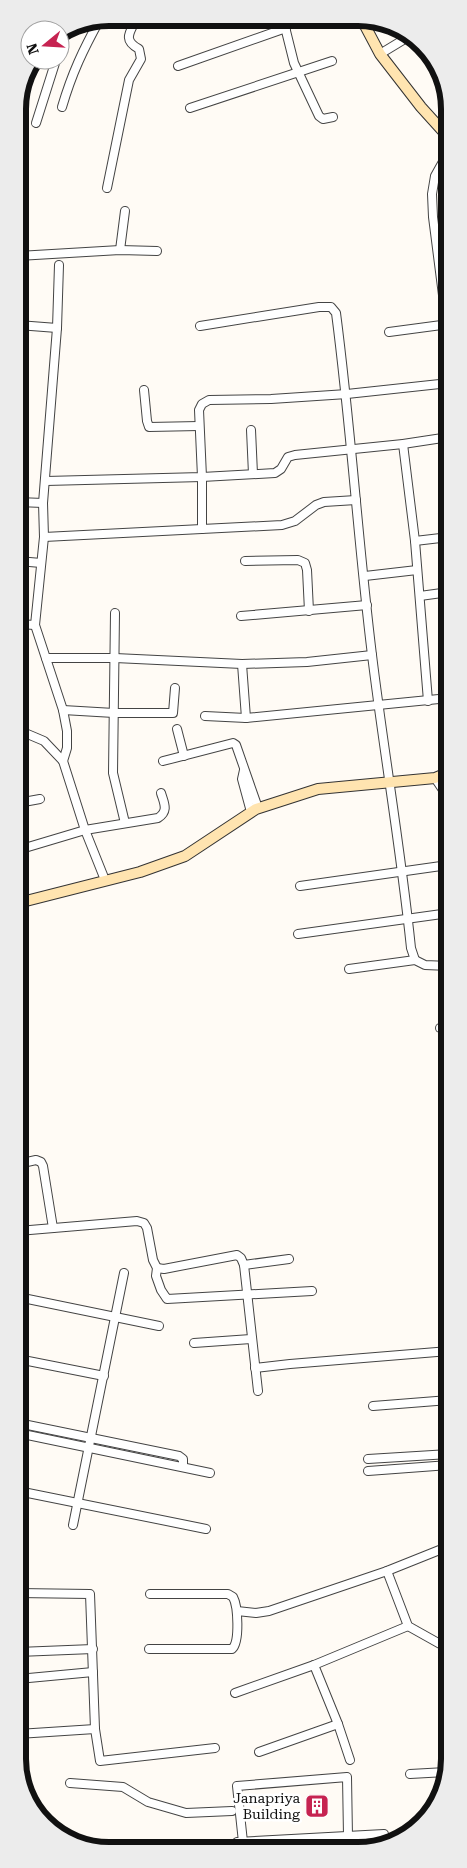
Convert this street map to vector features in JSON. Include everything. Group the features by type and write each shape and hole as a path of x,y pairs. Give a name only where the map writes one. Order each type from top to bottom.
{"street":[{"path":"107,188 129,80 141,59 139,49 128,41 133,26"},
{"path":"366,27 380,54 421,107 441,129"},
{"path":"62,107 70,80 96,28"},
{"path":"178,66 286,28 294,63 319,116 323,119 333,117"},
{"path":"380,54 403,40"},
{"path":"190,108 332,61"},
{"path":"36,122 53,70"},
{"path":"441,166 435,176 432,194 433,217 441,274"},
{"path":"120,250 125,211"},
{"path":"26,256 120,250 157,251"},
{"path":"59,264 57,328 43,503 44,536 35,625 63,710 68,748 63,761"},
{"path":"200,326 319,307 331,308 336,314 347,394 372,655 402,871 410,948 416,960 425,965 441,966"},
{"path":"390,332 441,325"},
{"path":"26,326 57,328"},
{"path":"202,529 199,410 202,404 209,400 347,394 441,384"},
{"path":"144,390 149,426 199,426"},
{"path":"251,430 253,474"},
{"path":"46,481 202,477 275,472 281,469 288,457 295,454 351,450 441,438"},
{"path":"403,444 420,596 428,701"},
{"path":"44,536 282,525 296,522 316,505 324,502 356,500"},
{"path":"26,502 43,503"},
{"path":"414,541 441,538"},
{"path":"245,561 298,560 305,562 309,610"},
{"path":"26,562 41,563"},
{"path":"364,576 417,570"},
{"path":"420,596 441,593"},
{"path":"241,616 367,604"},
{"path":"115,613 113,773 125,823"},
{"path":"26,624 35,625"},
{"path":"46,658 115,658 242,664 307,662 372,655"},
{"path":"242,664 246,718"},
{"path":"63,710 114,713 172,713 175,688"},
{"path":"205,716 246,718 441,699"},
{"path":"177,729 184,756"},
{"path":"26,733 44,741 63,761 85,830 105,880"},
{"path":"163,761 233,743 236,745 255,810"},
{"path":"26,901 140,872 185,856 255,810 318,789 435,778 441,775"},
{"path":"435,778 441,787"},
{"path":"26,848 85,830 158,818 164,815 166,809 161,793"},
{"path":"26,802 40,799"},
{"path":"300,886 440,866"},
{"path":"298,934 441,914"},
{"path":"350,970 416,960"},
{"path":"26,1162 36,1160 41,1162 43,1166 53,1228"},
{"path":"26,1230 144,1223 147,1228 153,1260 157,1268 156,1276 161,1290 167,1299 312,1291"},
{"path":"157,1268 164,1269 237,1255 241,1258 244,1265 258,1390"},
{"path":"244,1265 289,1259"},
{"path":"73,1525 124,1272"},
{"path":"26,1299 159,1326"},
{"path":"194,1342 251,1338"},
{"path":"255,1368 441,1353"},
{"path":"26,1361 104,1376"},
{"path":"373,1406 441,1401"},
{"path":"26,1425 179,1456 183,1459 183,1467"},
{"path":"26,1436 210,1473"},
{"path":"368,1459 441,1454"},
{"path":"398,1457 398,1469"},
{"path":"368,1471 441,1466"},
{"path":"26,1493 206,1529"},
{"path":"237,1611 269,1611 387,1571 441,1549"},
{"path":"387,1571 408,1626 441,1644"},
{"path":"26,1593 90,1594 95,1729 100,1761 215,1748"},
{"path":"149,1650 232,1649 236,1643 237,1611 236,1602 228,1594 150,1594"},
{"path":"235,1693 314,1665 408,1626"},
{"path":"26,1652 92,1649"},
{"path":"314,1665 338,1724 350,1760"},
{"path":"26,1678 93,1672"},
{"path":"259,1752 338,1724"},
{"path":"26,1733 95,1729"},
{"path":"410,1774 439,1772"},
{"path":"241,1842 237,1786 347,1777 348,1836"},
{"path":"70,1783 123,1787 148,1802 186,1813 232,1811"},
{"path":"284,1842 384,1834 384,1837"}],"place":[{"name":"Janapriya Building","path":"317,1806"}]}
